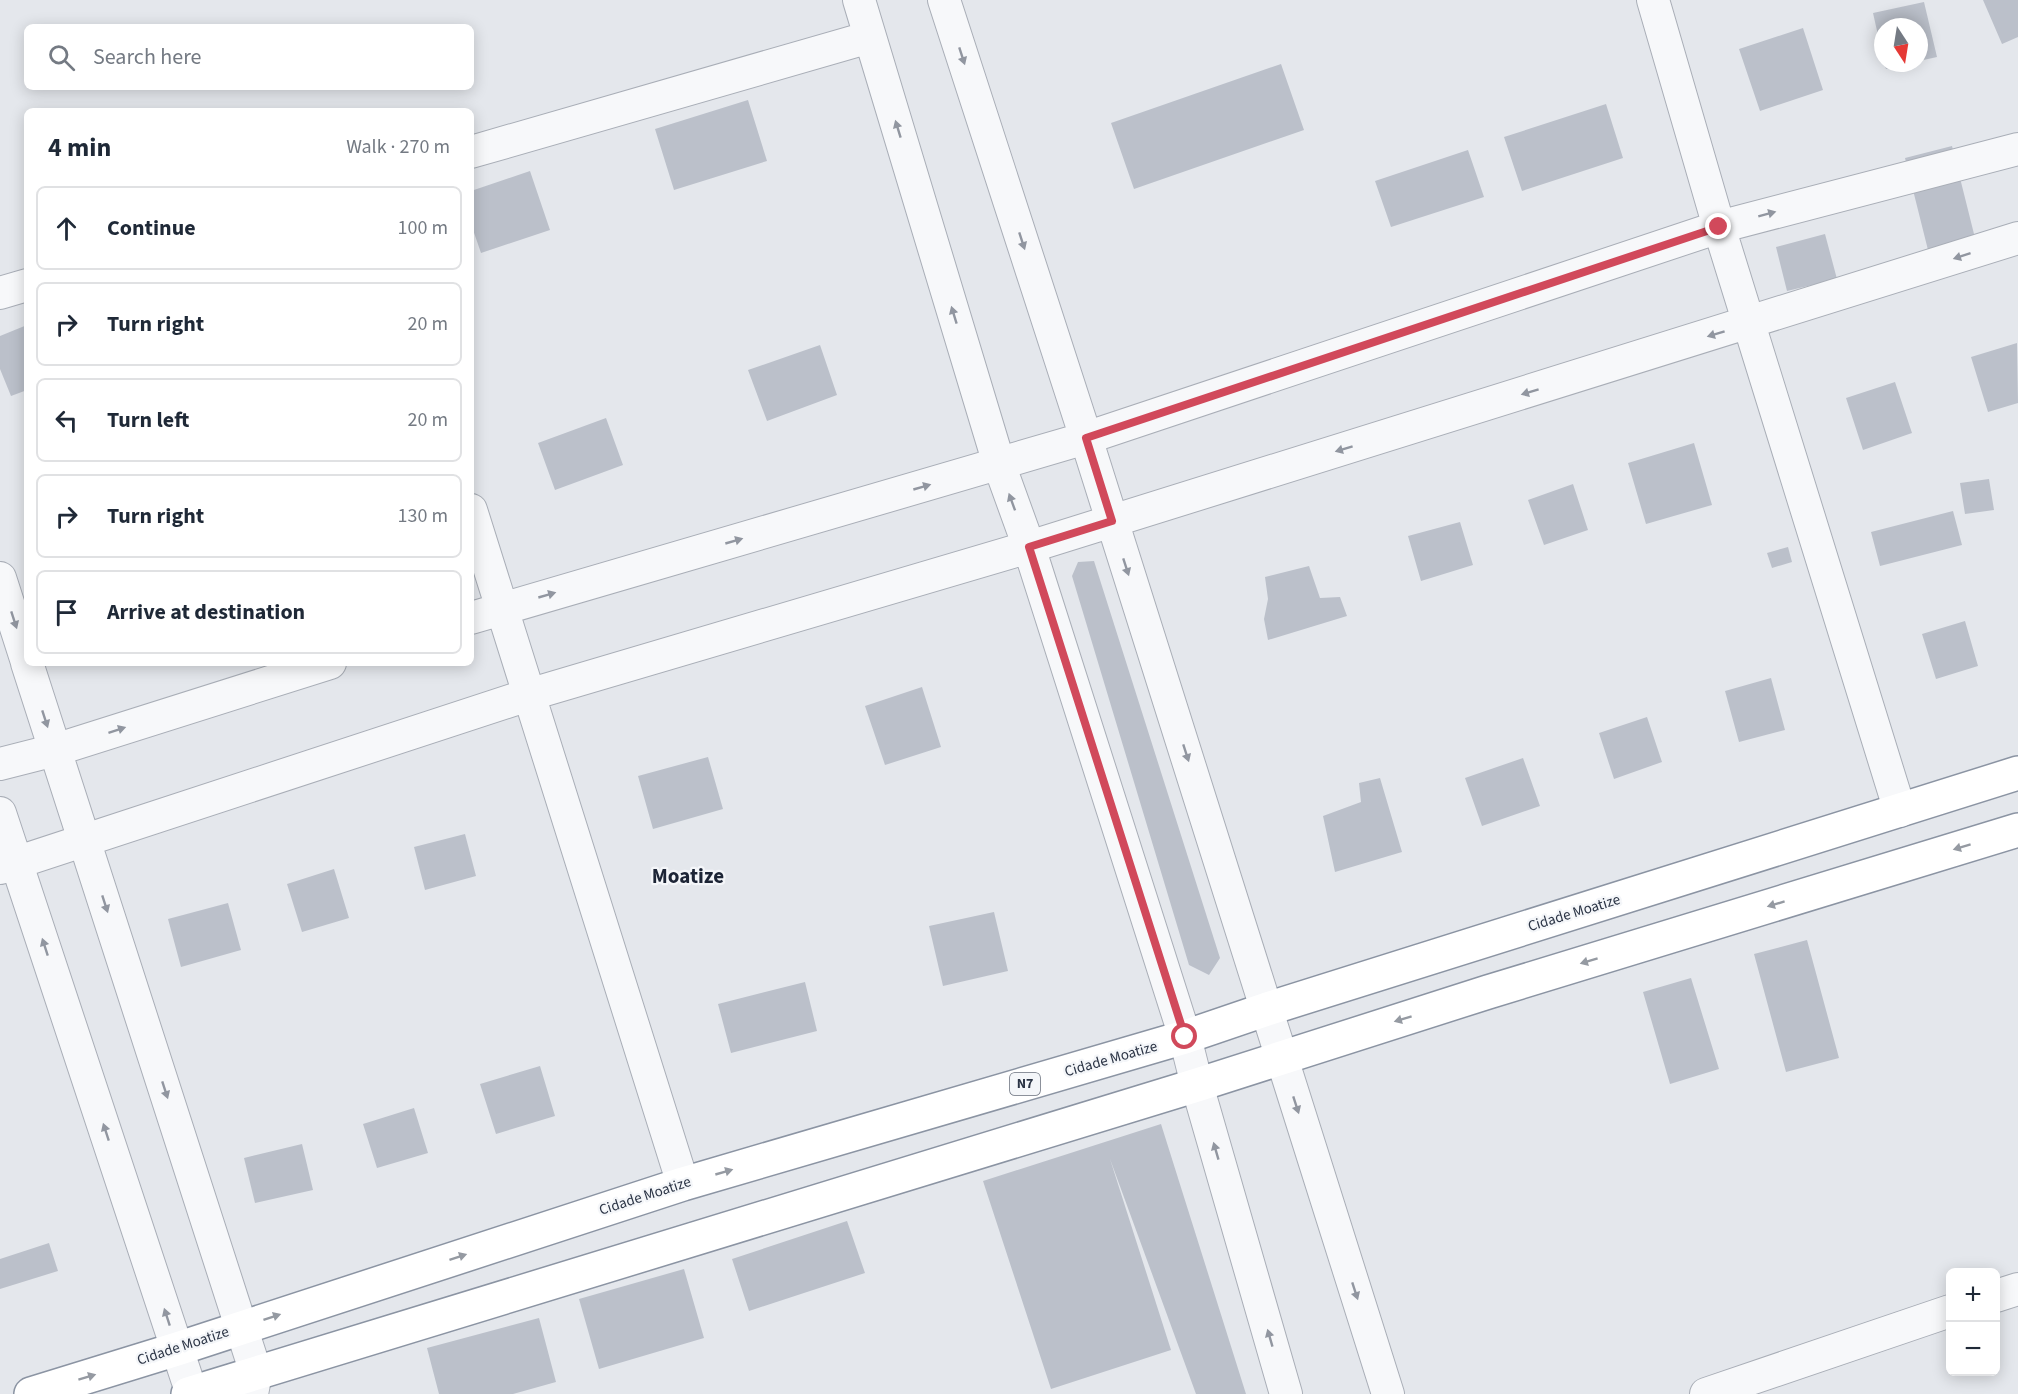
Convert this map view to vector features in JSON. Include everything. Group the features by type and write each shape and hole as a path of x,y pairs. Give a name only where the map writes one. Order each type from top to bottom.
{"highway":[{"name":"Cidade Moatize","path":"31,1394 177,1349 683,1184 1185,1037 1267,1009 2018,772"},
{"path":"190,1394 254,1383 1281,1057 2018,830"}],"street":[{"path":"859,0 999,464 1029,547 1185,1037 1286,1394"},
{"path":"944,0 1086,438 1388,1394"},
{"path":"1653,0 1719,227 1900,811"},
{"path":"474,151 870,37"},
{"path":"474,617 1086,438 1719,227 2018,149"},
{"path":"8,865 528,695 1029,547 1749,324 2018,238"},
{"path":"0,293 24,286"},
{"path":"474,519 683,1184"},
{"path":"0,578 24,653"},
{"path":"28,666 241,1328 254,1383"},
{"path":"0,764 55,750 321,666"},
{"path":"0,813 8,865 177,1349 190,1394"},
{"path":"2000,1294 2018,1289"},
{"path":"1706,1394 1946,1312"}],"building":[{"path":"1983,0 2018,0 2018,37 2002,44"},
{"path":"1924,2 1928,18 1874,18 1873,13"},
{"path":"1928,19 1937,57 1928,59"},
{"path":"1803,28 1823,90 1760,111 1739,49"},
{"path":"1281,64 1304,130 1134,189 1111,123"},
{"path":"748,100 767,161 674,190 655,129"},
{"path":"1606,104 1623,158 1522,191 1504,137"},
{"path":"1952,146 1976,242 1929,254 1905,158"},
{"path":"1468,150 1484,197 1391,227 1375,181"},
{"path":"530,171 550,230 481,253 474,233 474,190"},
{"path":"1825,234 1837,279 1787,291 1776,247"},
{"path":"24,326 24,391 11,396 0,369 0,336"},
{"path":"2017,343 2018,403 1988,412 1971,357"},
{"path":"820,345 837,395 767,421 748,370"},
{"path":"1895,382 1912,433 1863,450 1846,398"},
{"path":"606,418 623,465 555,490 538,443"},
{"path":"1694,443 1712,505 1646,524 1628,463"},
{"path":"1989,479 1994,510 1965,514 1960,483"},
{"path":"1573,484 1588,530 1544,545 1528,500"},
{"path":"1953,511 1962,545 1880,566 1871,532"},
{"path":"1460,522 1473,565 1421,581 1408,536"},
{"path":"1788,547 1792,562 1772,568 1767,553"},
{"path":"1094,561 1220,958 1209,975 1189,965 1072,576 1078,562"},
{"path":"1309,566 1320,598 1340,597 1347,616 1268,640 1264,619 1268,599 1265,577"},
{"path":"1965,621 1978,666 1936,679 1922,634"},
{"path":"1771,678 1785,730 1739,742 1725,691"},
{"path":"922,687 941,747 885,765 865,706"},
{"path":"1647,717 1662,762 1614,779 1599,733"},
{"path":"708,757 723,809 653,829 638,776"},
{"path":"1523,758 1540,806 1482,826 1465,778"},
{"path":"1380,778 1402,852 1335,872 1323,816 1361,802 1359,783"},
{"path":"465,834 476,876 425,890 414,847"},
{"path":"334,869 349,918 302,932 287,884"},
{"path":"228,903 241,950 181,967 168,919"},
{"path":"994,912 1008,971 943,986 929,926"},
{"path":"1807,940 1839,1058 1786,1072 1754,954"},
{"path":"1691,978 1719,1069 1670,1084 1643,992"},
{"path":"805,982 817,1031 731,1053 718,1004"},
{"path":"540,1066 555,1116 496,1134 480,1084"},
{"path":"414,1108 428,1153 377,1168 363,1124"},
{"path":"1161,1124 1246,1394 1196,1394 1110,1159 1171,1350 1051,1389 983,1181"},
{"path":"302,1144 313,1190 255,1203 244,1158"},
{"path":"847,1221 865,1273 749,1311 732,1259"},
{"path":"49,1243 58,1271 0,1289 0,1259"},
{"path":"684,1269 704,1338 599,1369 579,1299"},
{"path":"539,1318 556,1382 513,1394 439,1394 427,1348"}],"district":[{"name":"Moatize","path":"688,876"}],"route":[{"path":"1185,1037 1029,547 1112,521 1086,438 1719,227"}]}
